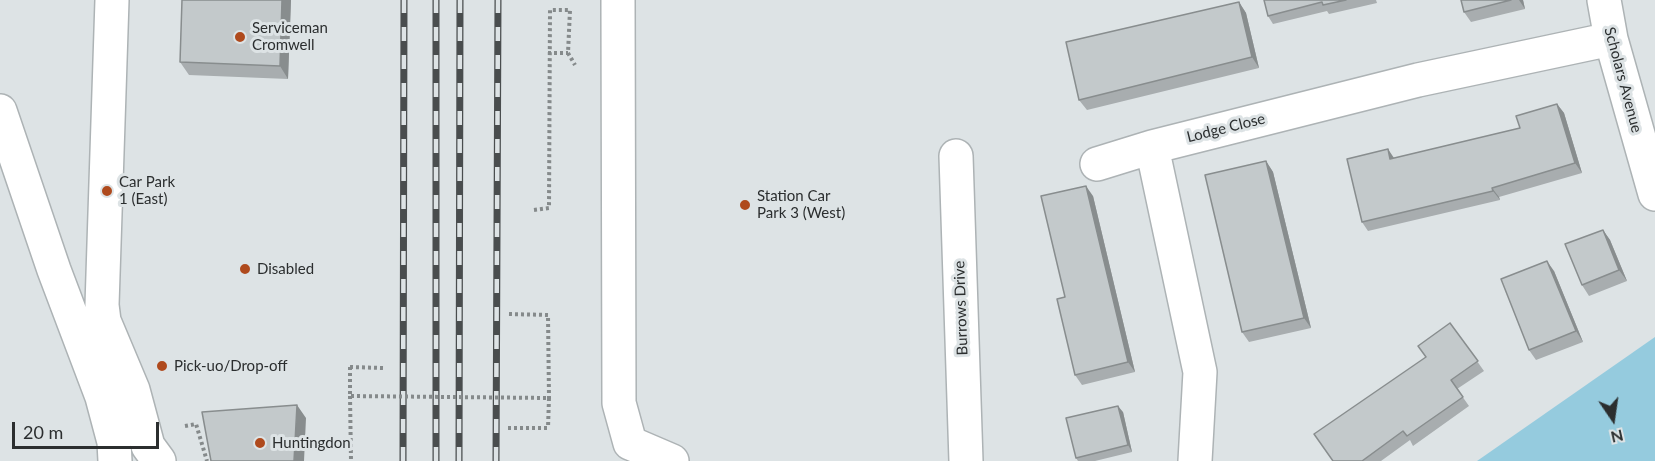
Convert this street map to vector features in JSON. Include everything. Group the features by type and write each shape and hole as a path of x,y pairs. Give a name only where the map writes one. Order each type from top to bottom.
{"street":[{"path":"112,0 102,305 104,321 133,390 151,448"},
{"path":"618,0 621,452 672,461"},
{"name":"Scholars Avenue","path":"1604,0 1611,39 1655,194"},
{"name":"Lodge Close","path":"1096,164 1152,147 1418,80 1611,39"},
{"path":"0,111 54,270 102,397 114,442 115,461"},
{"path":"1152,147 1200,372 1195,461"},
{"name":"Burrows Drive","path":"956,156 966,461"}],"path":[{"path":"534,210 549,208 548,53 550,10 570,10 568,53 548,53"},
{"path":"508,428 548,428 549,398 548,315 509,314"},
{"path":"351,461 350,367 383,368"},
{"path":"350,396 549,398"}],"shaded area":[{"path":"1655,337 1655,461 1477,461"}],"building":[{"name":"Serviceman Cromwell","path":"182,0 282,0 280,66 180,62"},
{"path":"1264,0 1346,0 1323,5 1322,2 1268,16"},
{"path":"1461,0 1511,0 1464,12"},
{"path":"1239,2 1252,57 1079,100 1066,42"},
{"path":"1557,104 1575,163 1492,188 1493,191 1362,222 1347,159 1388,149 1390,159 1520,128 1516,116"},
{"path":"1266,161 1304,318 1242,332 1205,175"},
{"path":"1086,186 1128,362 1075,375 1057,299 1065,297 1041,196"},
{"path":"1603,230 1619,270 1582,285 1565,244"},
{"path":"1547,261 1576,331 1529,350 1501,279"},
{"path":"1450,323 1478,361 1451,380 1463,397 1407,436 1403,431 1362,461 1333,461 1314,434 1426,357 1418,346"},
{"name":"Huntingdon","path":"297,405 294,461 211,461 202,412"},
{"path":"1118,406 1128,445 1076,458 1066,418"}],"railway":[{"path":"403,461 404,0"},
{"path":"436,0 436,461"},
{"path":"459,461 460,0"},
{"path":"496,461 498,0"}],"place":[{"name":"Serviceman Cromwell","path":"240,37"},
{"name":"Car Park 1 (East)","path":"107,191"},
{"name":"Station Car Park 3 (West)","path":"745,205"},
{"name":"Disabled","path":"245,269"},
{"name":"Pick-uo/Drop-off","path":"162,366"},
{"name":"Huntingdon","path":"260,443"}]}
